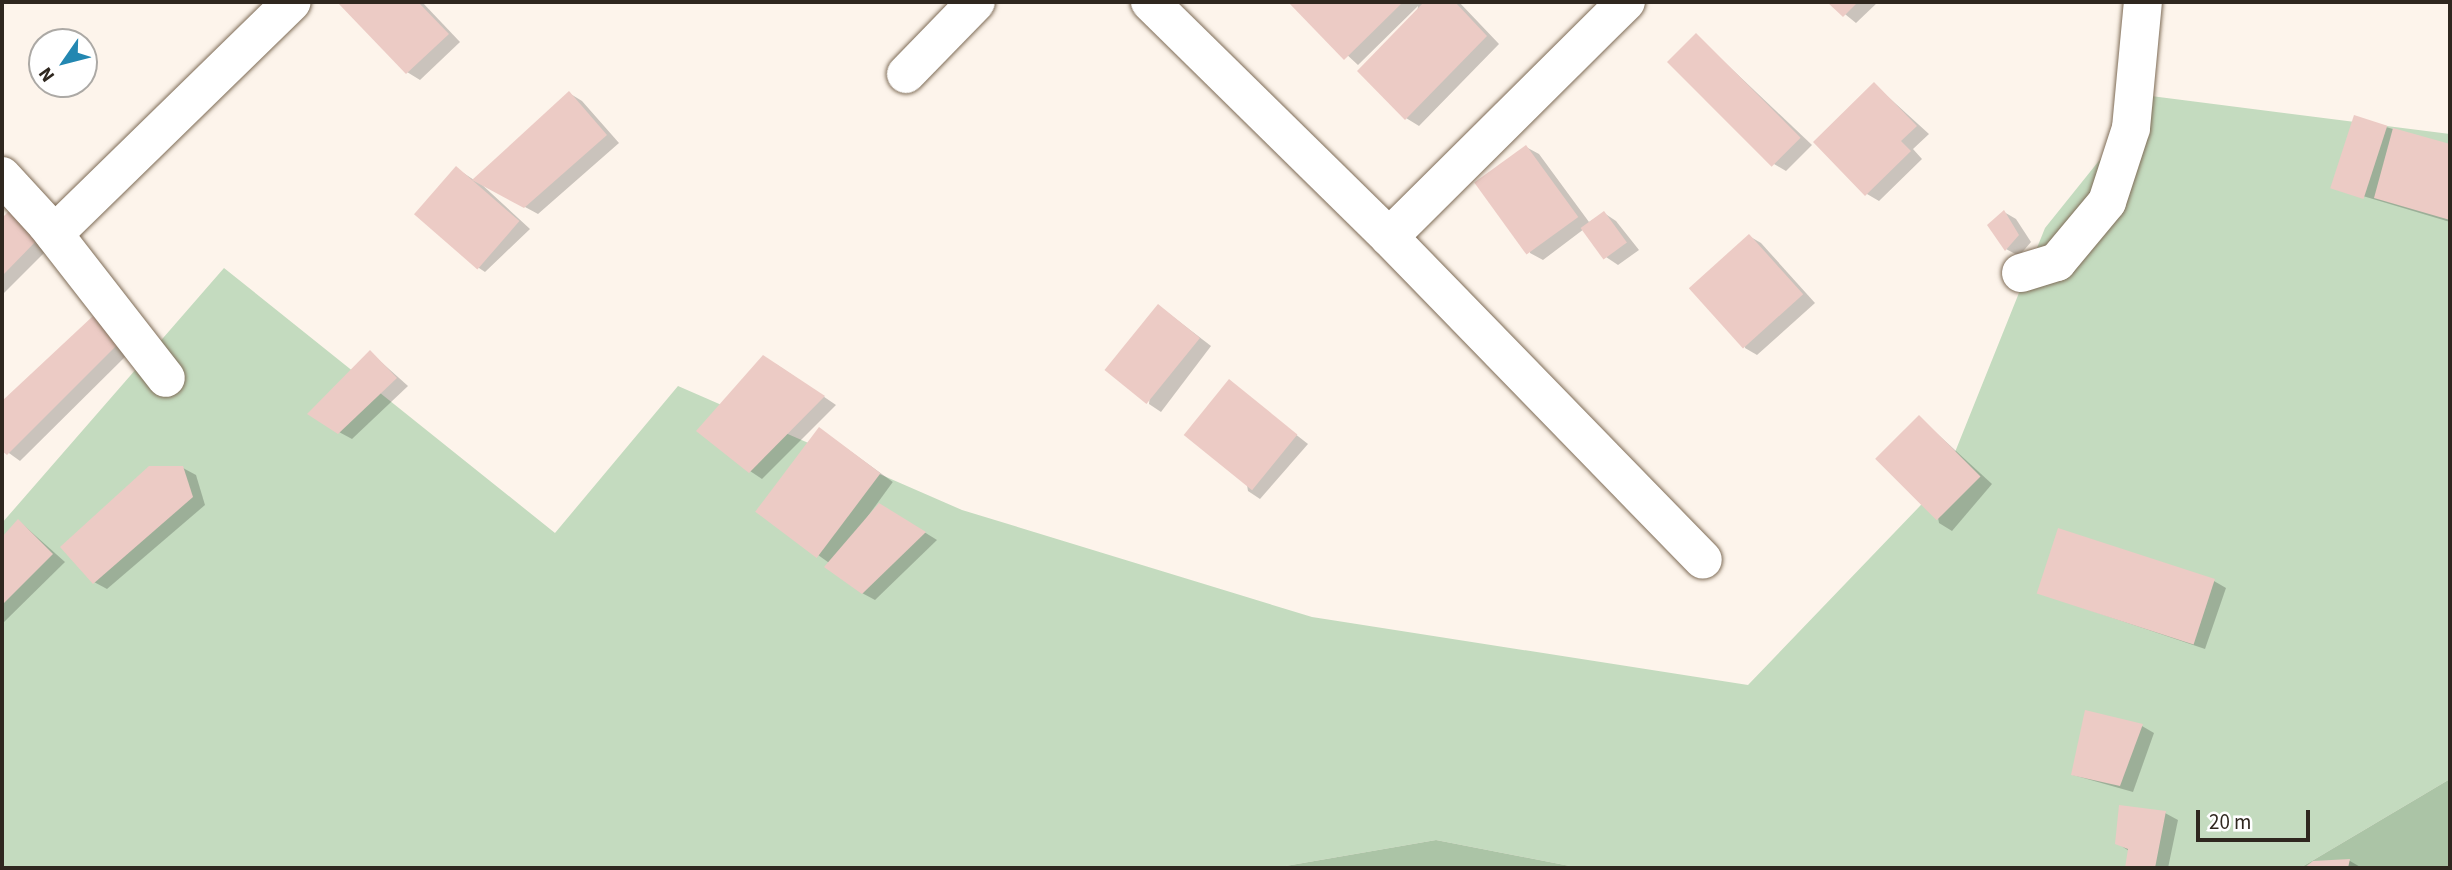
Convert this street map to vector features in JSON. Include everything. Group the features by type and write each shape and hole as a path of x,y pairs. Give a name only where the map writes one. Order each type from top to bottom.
{"street":[{"path":"54,234 292,2"},
{"path":"906,74 976,2"},
{"path":"1150,2 1388,237 1703,560"},
{"path":"1388,237 1626,2"},
{"path":"2021,273 2057,262 2107,202 2131,128 2143,2"},
{"path":"2,176 54,234 166,378"}],"green space":[{"path":"2151,96 2450,134 2450,779 2300,868 1580,868 1436,840 1274,868 2,868 2,523 224,268 555,533 678,386 962,510 1312,617 1748,685 1943,482 2045,228"},
{"path":"2450,779 2450,868 2300,868"},
{"path":"1436,840 1580,868 1274,868"}],"building":[{"path":"337,2 418,2 449,34 406,74"},
{"path":"1288,2 1403,2 1344,60"},
{"path":"1424,2 1455,2 1487,36 1405,120 1357,71"},
{"path":"1827,2 1858,2 1843,17"},
{"path":"1696,33 1801,138 1772,167 1667,62"},
{"path":"1874,82 1917,126 1901,141 1911,151 1865,196 1813,142"},
{"path":"569,91 607,135 524,208 472,180"},
{"path":"2354,115 2387,126 2363,199 2330,188"},
{"path":"2393,128 2450,144 2450,220 2374,198"},
{"path":"1526,145 1578,217 1527,255 1474,183"},
{"path":"456,166 519,221 477,269 414,214"},
{"path":"12,208 40,237 2,276 2,218"},
{"path":"2004,210 2019,235 2005,251 1987,225"},
{"path":"1604,211 1627,243 1603,260 1581,228"},
{"path":"1749,234 1803,294 1743,348 1689,288"},
{"path":"1158,304 1200,338 1146,404 1105,370"},
{"path":"93,316 121,341 7,455 2,451 2,401"},
{"path":"370,350 397,378 338,434 307,414"},
{"path":"763,355 825,396 749,473 696,431"},
{"path":"1229,379 1297,434 1252,490 1184,435"},
{"path":"1919,415 1981,477 1937,520 1875,459"},
{"path":"819,427 880,473 817,558 755,512"},
{"path":"149,466 183,466 193,497 93,584 60,547"},
{"path":"879,503 926,532 862,594 824,567"},
{"path":"18,519 53,554 2,605 2,537"},
{"path":"2058,528 2215,579 2194,645 2037,594"},
{"path":"2085,710 2143,724 2120,786 2071,775"},
{"path":"2119,805 2166,811 2155,868 2125,868 2128,849 2115,844"},
{"path":"2350,859 2348,868 2304,868 2313,861"}]}
